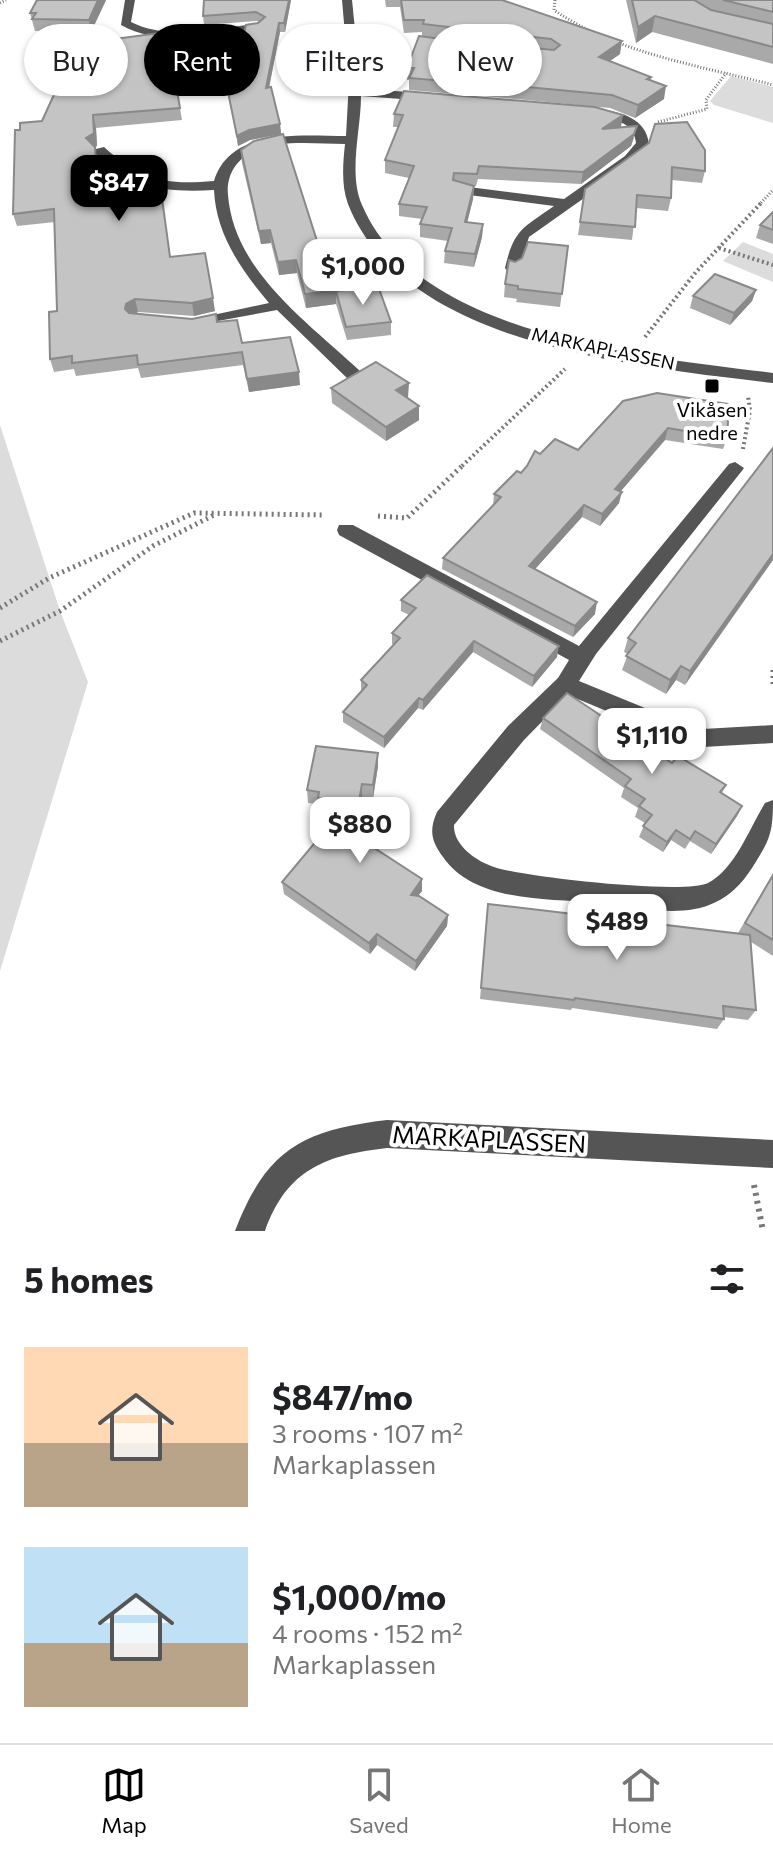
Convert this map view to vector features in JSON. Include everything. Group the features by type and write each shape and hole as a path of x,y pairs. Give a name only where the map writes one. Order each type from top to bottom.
{"street":[{"path":"130,0 125,23 144,32"},
{"name":"MARKAPLASSEN","path":"347,0 349,24"},
{"name":"MARKAPLASSEN","path":"355,96 351,190 365,227 390,258 433,292 497,323 579,348 647,362 773,378"},
{"path":"408,96 478,101"},
{"path":"462,100 463,96"},
{"path":"512,268 518,242 524,234 640,150 644,137 637,127 621,118 585,111"},
{"path":"352,140 278,141 253,147 234,157 222,175 221,185 223,213 241,257 281,305 355,376"},
{"path":"99,150 128,177 142,182 177,187 221,185"},
{"path":"461,190 569,204"},
{"path":"180,323 194,324 281,305"},
{"path":"735,468 565,684 516,733 445,819 443,836 457,859 477,872 525,884 659,898 700,897 715,892 728,881 773,810"},
{"path":"339,522 583,658"},
{"path":"565,684 681,733 703,738 773,734"},
{"name":"MARKAPLASSEN","path":"250,1231 269,1187 287,1165 325,1145 356,1137 387,1134 760,1154"}],"path":[{"path":"0,3 6,0"},
{"path":"555,0 554,10 564,20 726,73 773,85"},
{"path":"637,127 707,109 706,100 726,73"},
{"path":"642,341 719,248 773,190"},
{"path":"719,248 773,265"},
{"path":"377,516 407,518 567,367 558,364"},
{"path":"735,468 747,435 748,394 761,395"},
{"path":"0,608 49,578 194,513 339,522"},
{"path":"0,641 60,611 153,546 217,513"},
{"path":"773,670 773,686"},
{"path":"760,1154 763,1231"}],"shaded area":[{"path":"731,76 773,87 773,123 714,105 710,101"},
{"path":"743,242 773,254 773,282 723,261"},
{"path":"0,425 60,611 88,682 0,971"}],"building":[{"path":"37,0 98,0 89,20 32,19 36,13 30,13"},
{"path":"204,0 289,0 284,23 276,24 266,88 271,87 280,124 249,130 237,136 229,97 260,96 260,24 252,24 265,17 256,12 203,16"},
{"path":"401,0 502,0 622,41 599,57 666,86 638,105 612,95 542,88 542,49 554,50 560,45 542,38 542,24 428,25 423,24 424,20 404,20"},
{"path":"632,0 694,0 711,10 773,24 773,47 655,16 638,27"},
{"path":"723,0 773,0 773,12"},
{"path":"144,35 144,96 178,96 180,108 93,115 94,133 86,138 95,147 96,165 161,191 170,257 205,253 213,298 192,303 135,299 126,304 125,309 129,313 192,319 216,314 217,322 237,320 242,343 290,337 299,372 247,379 242,352 138,365 137,355 72,363 72,356 50,359 49,312 57,311 54,209 13,214 15,130 20,130 20,123 42,121 53,96 128,96 128,37"},
{"path":"419,36 428,37 428,80 412,78 412,55"},
{"path":"412,92 428,93 428,96 595,107 623,115 602,129 637,126 634,134 583,172 479,166 477,174 454,173 453,180 474,186 465,222 483,224 475,254 445,251 452,228 420,224 427,207 399,204 414,166 385,160 403,115 394,114 402,96 412,96"},
{"path":"687,122 705,150 705,171 672,167 671,198 637,195 635,227 580,222 585,189 649,143 655,124"},
{"path":"283,134 318,244 328,242 332,256 337,255 347,289 305,294 296,260 278,262 270,230 259,231 241,150 254,141"},
{"path":"773,212 773,230 760,225"},
{"path":"528,242 568,246 562,294 518,289 518,286 505,284 509,260 515,262 522,258"},
{"path":"715,274 756,290 734,313 693,296"},
{"path":"378,286 391,322 346,327 336,291"},
{"path":"376,362 409,383 396,390 419,406 386,427 331,388"},
{"path":"657,393 729,404 727,438 668,428 615,489 622,492 602,514 584,505 529,566 597,602 575,626 443,558 501,497 494,494 517,471 521,473 535,451 540,454 555,439 578,450 623,401"},
{"path":"773,448 773,554 690,671 681,666 670,680 626,656 636,643 628,638"},
{"path":"427,575 559,646 534,676 474,641 423,700 419,698 384,737 343,712 367,685 361,680 400,638 392,633 416,608 401,600"},
{"path":"567,693 672,763 678,756 726,785 720,792 742,806 716,844 695,831 690,839 676,830 667,842 643,826 652,815 639,806 645,799 625,786 631,779 543,718"},
{"path":"316,746 378,753 373,785 362,784 353,834 422,879 411,895 419,896 448,915 416,961 377,934 369,943 282,882 349,802 318,798 319,792 307,790"},
{"path":"773,875 773,940 745,923"},
{"path":"488,904 750,935 756,1010 723,1006 724,1019 481,988"}],"place":[{"name":"Vikåsen nedre","path":"712,386"}]}
